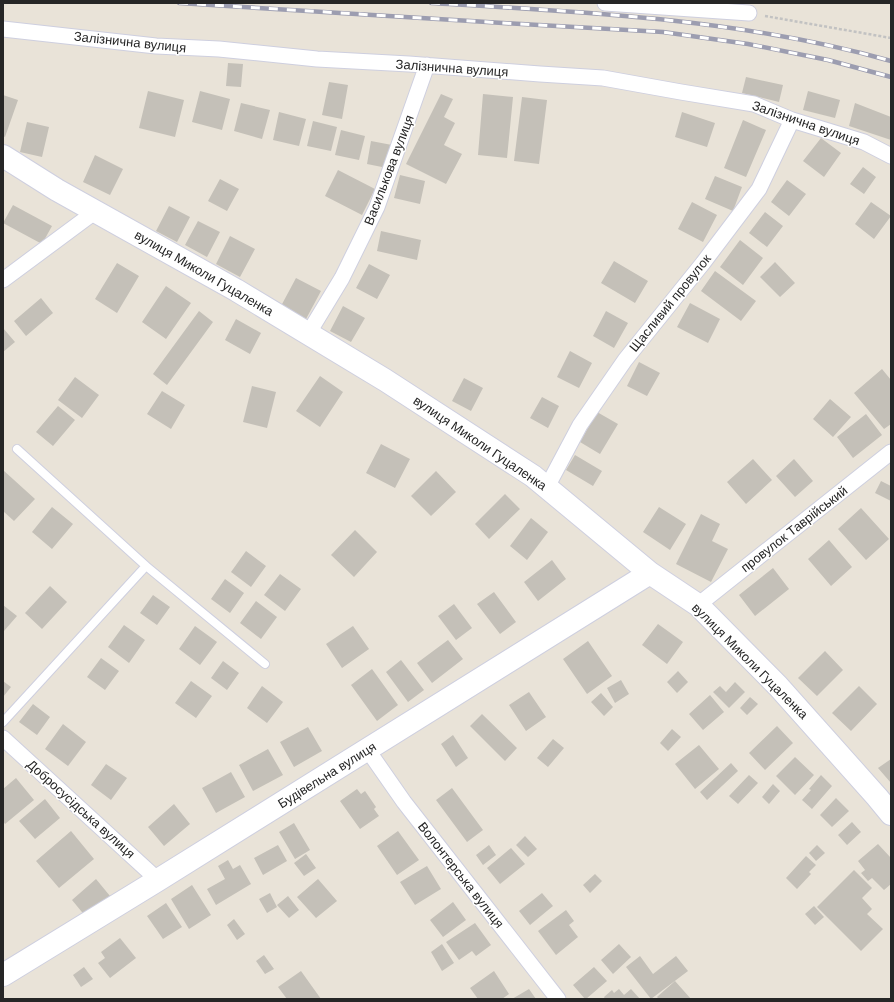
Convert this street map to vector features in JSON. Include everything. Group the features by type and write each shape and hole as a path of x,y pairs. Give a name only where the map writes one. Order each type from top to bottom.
{"street":[{"path":"605,3 749,13"},
{"name":"Залізнична вулиця","path":"3,29 156,46 219,49 317,59 427,65 603,78 754,104 792,120 864,142 891,156"},
{"name":"Василькова вулиця","path":"308,334 342,278 377,207 427,65"},
{"name":"Щасливий провулок","path":"547,487 580,425 625,360 760,189 792,120"},
{"name":"вулиця Миколи Гуцаленка","path":"3,156 58,190 236,290 391,384 533,476 650,573 698,605 778,686 877,796 891,814"},
{"path":"3,280 96,211"},
{"name":"провулок Таврійський","path":"698,605 891,452"},
{"name":"Будівельна вулиця","path":"3,975 650,573"},
{"name":"Добросусідська вулиця","path":"3,738 158,880"},
{"name":"Волонтерська вулиця","path":"367,749 404,802 558,999"}],"lane":[{"path":"17,449 146,566 265,664"},
{"path":"3,722 146,566"}],"path":[{"path":"749,13 891,38"}],"building":[{"path":"228,63 243,64 241,87 226,86"},
{"path":"746,77 783,85 779,102 742,93"},
{"path":"329,82 348,85 342,119 322,115"},
{"path":"148,91 184,100 175,137 139,128"},
{"path":"200,91 230,99 222,130 192,122"},
{"path":"808,91 840,100 835,118 803,110"},
{"path":"441,94 453,99 444,117 455,123 444,145 462,154 446,184 406,164"},
{"path":"483,94 513,97 507,158 478,155"},
{"path":"3,95 18,100 5,137 3,136"},
{"path":"522,97 547,100 539,164 514,161"},
{"path":"241,103 270,110 262,139 234,131"},
{"path":"855,103 891,117 891,140 849,126"},
{"path":"279,112 306,119 299,146 273,140"},
{"path":"682,112 715,123 707,147 675,137"},
{"path":"743,120 766,130 746,177 724,168"},
{"path":"313,121 337,127 331,151 307,146"},
{"path":"27,122 49,127 42,157 20,152"},
{"path":"341,130 365,136 359,160 335,155"},
{"path":"821,138 841,153 824,177 803,161"},
{"path":"371,141 392,145 387,168 367,164"},
{"path":"95,155 123,169 110,195 83,182"},
{"path":"863,167 876,177 864,194 850,184"},
{"path":"338,170 375,189 362,215 325,196"},
{"path":"400,175 425,181 420,204 394,198"},
{"path":"715,176 742,187 733,211 705,199"},
{"path":"220,179 239,189 227,211 208,201"},
{"path":"787,180 806,194 789,216 771,202"},
{"path":"692,202 717,215 703,242 678,229"},
{"path":"871,202 891,216 874,239 855,224"},
{"path":"13,205 52,226 42,244 3,223"},
{"path":"169,206 190,217 177,242 156,231"},
{"path":"765,212 783,226 767,247 749,233"},
{"path":"198,221 220,232 207,257 185,245"},
{"path":"381,231 421,240 417,260 377,251"},
{"path":"230,236 255,249 240,277 216,264"},
{"path":"740,240 763,258 743,285 720,267"},
{"path":"614,261 648,281 635,303 601,283"},
{"path":"775,262 795,283 780,297 760,277"},
{"path":"117,263 139,276 117,313 95,299"},
{"path":"369,264 390,275 377,299 356,288"},
{"path":"715,271 756,301 741,321 701,291"},
{"path":"296,278 321,291 306,319 281,306"},
{"path":"166,286 191,303 166,339 142,322"},
{"path":"41,298 53,313 26,336 14,321"},
{"path":"690,303 720,319 708,343 677,327"},
{"path":"343,306 365,318 351,342 330,331"},
{"path":"199,311 213,322 167,385 153,374"},
{"path":"606,311 628,323 614,348 593,336"},
{"path":"236,319 261,333 250,354 225,340"},
{"path":"3,328 15,342 3,352"},
{"path":"570,351 592,363 579,388 557,377"},
{"path":"639,362 660,373 647,396 627,386"},
{"path":"882,369 891,380 891,424 884,429 854,393"},
{"path":"320,376 343,392 320,427 296,411"},
{"path":"75,377 99,395 82,418 58,400"},
{"path":"464,378 483,388 471,411 452,401"},
{"path":"252,386 276,392 267,428 243,422"},
{"path":"162,391 185,405 171,429 147,414"},
{"path":"542,397 559,406 548,428 530,418"},
{"path":"830,399 851,417 833,437 813,419"},
{"path":"58,406 75,420 53,446 36,432"},
{"path":"597,412 618,424 600,454 580,442"},
{"path":"866,414 882,435 853,458 837,437"},
{"path":"381,444 410,459 395,488 366,473"},
{"path":"575,455 602,471 593,486 566,470"},
{"path":"753,459 772,480 746,504 727,482"},
{"path":"794,459 813,481 795,497 776,476"},
{"path":"3,470 35,499 14,521 3,511"},
{"path":"436,471 456,492 431,516 411,496"},
{"path":"881,481 891,486 891,501 875,493"},
{"path":"505,494 520,509 489,539 475,524"},
{"path":"52,507 73,524 52,549 32,532"},
{"path":"659,507 686,524 670,550 643,532"},
{"path":"861,508 889,539 866,560 838,529"},
{"path":"701,514 720,524 712,541 728,549 711,582 676,564"},
{"path":"531,518 548,532 527,560 510,546"},
{"path":"355,530 377,552 354,577 331,555"},
{"path":"829,540 852,567 831,586 808,559"},
{"path":"246,551 266,566 251,587 231,572"},
{"path":"552,560 566,579 538,601 524,582"},
{"path":"773,568 789,589 755,616 739,595"},
{"path":"280,574 301,589 285,611 264,595"},
{"path":"225,579 244,593 230,613 211,599"},
{"path":"50,586 67,602 42,629 25,613"},
{"path":"494,592 516,622 500,634 477,604"},
{"path":"153,595 170,607 157,625 140,613"},
{"path":"256,601 277,617 261,639 240,623"},
{"path":"454,604 472,628 456,640 438,616"},
{"path":"3,605 17,616 4,631 3,631"},
{"path":"658,624 683,642 667,664 642,645"},
{"path":"124,625 145,640 129,663 108,647"},
{"path":"195,626 217,642 200,665 179,649"},
{"path":"353,626 369,649 342,668 326,644"},
{"path":"448,640 463,659 432,683 417,663"},
{"path":"588,641 612,676 587,694 563,659"},
{"path":"825,651 843,670 817,696 798,678"},
{"path":"101,658 119,671 105,690 87,677"},
{"path":"401,660 424,690 408,702 386,672"},
{"path":"223,661 239,673 227,690 211,678"},
{"path":"372,669 398,705 377,721 351,685"},
{"path":"678,671 688,682 677,693 667,682"},
{"path":"621,680 629,694 615,703 607,688"},
{"path":"3,681 11,687 3,697"},
{"path":"191,681 212,696 196,718 175,703"},
{"path":"735,682 745,692 729,708 713,692 720,686 726,692"},
{"path":"262,686 283,702 267,723 247,708"},
{"path":"859,686 877,704 851,731 832,713"},
{"path":"529,692 546,717 526,731 509,705"},
{"path":"601,693 613,707 604,716 591,702"},
{"path":"710,695 724,712 703,730 689,714"},
{"path":"750,697 758,704 747,715 740,708"},
{"path":"33,704 50,717 37,735 19,722"},
{"path":"482,714 517,748 505,761 470,726"},
{"path":"63,724 86,742 68,766 45,749"},
{"path":"777,726 793,743 765,770 749,753"},
{"path":"308,727 322,751 294,767 280,742"},
{"path":"672,729 681,737 668,751 660,743"},
{"path":"453,735 468,758 456,767 441,744"},
{"path":"553,739 564,748 548,767 537,758"},
{"path":"699,745 719,769 695,789 675,764"},
{"path":"268,749 283,775 253,791 239,765"},
{"path":"795,757 814,775 795,795 776,776"},
{"path":"891,759 891,783 878,768"},
{"path":"731,763 738,771 707,800 700,792"},
{"path":"106,764 127,778 111,800 91,785"},
{"path":"231,772 245,797 216,813 202,788"},
{"path":"749,775 758,783 738,804 729,796"},
{"path":"821,775 832,786 812,809 802,800"},
{"path":"16,778 34,800 5,824 3,821 3,789"},
{"path":"773,784 780,791 769,804 762,797"},
{"path":"452,788 483,830 467,842 436,800"},
{"path":"357,789 361,794 365,791 376,807 374,809 379,816 360,829 340,801"},
{"path":"836,798 849,811 832,827 820,815"},
{"path":"45,799 60,818 35,839 19,821"},
{"path":"174,804 190,824 164,846 148,827"},
{"path":"852,822 861,832 847,845 838,835"},
{"path":"294,823 310,850 295,859 279,832"},
{"path":"71,831 94,859 59,888 36,861"},
{"path":"398,831 419,860 397,875 377,846"},
{"path":"525,836 537,849 528,857 516,845"},
{"path":"878,844 891,858 891,884 884,890 872,878 868,881 861,873 865,870 858,861"},
{"path":"278,845 287,861 263,875 254,858"},
{"path":"489,845 496,855 483,865 476,855"},
{"path":"817,845 825,853 816,861 809,853"},
{"path":"511,848 525,864 500,884 487,868"},
{"path":"306,854 316,868 304,876 294,863"},
{"path":"806,856 816,865 809,872 811,874 797,889 786,878"},
{"path":"228,860 233,869 240,865 251,884 216,905 207,889 225,879 218,866"},
{"path":"427,866 441,889 415,905 400,882"},
{"path":"854,870 872,888 862,898 872,909 867,914 883,929 861,951 817,907"},
{"path":"595,874 602,881 590,893 583,885"},
{"path":"96,879 110,896 86,917 72,900"},
{"path":"318,879 337,901 316,918 297,897"},
{"path":"192,885 211,915 189,929 171,899"},
{"path":"270,893 277,907 267,913 259,899"},
{"path":"542,893 553,906 530,925 519,911"},
{"path":"288,896 299,910 289,918 277,905"},
{"path":"453,902 466,920 443,937 430,920"},
{"path":"166,903 182,927 163,939 147,916"},
{"path":"814,906 824,917 815,925 805,914"},
{"path":"566,910 574,921 569,925 578,937 556,955 538,931"},
{"path":"234,919 245,934 237,940 227,925"},
{"path":"475,923 491,945 476,956 472,951 459,960 446,942"},
{"path":"120,938 136,958 110,978 98,963 105,958 101,952"},
{"path":"442,944 454,963 442,971 431,952"},
{"path":"619,944 631,957 613,974 601,960"},
{"path":"264,955 274,969 265,974 256,961"},
{"path":"640,956 653,974 676,956 688,971 651,999 626,967"},
{"path":"84,967 93,979 81,987 73,975"},
{"path":"594,967 607,981 585,999 573,985"},
{"path":"301,971 321,999 287,999 278,987"},
{"path":"494,971 509,994 502,999 478,999 470,988"},
{"path":"675,981 691,999 659,999 657,997"},
{"path":"529,989 536,999 512,999"},
{"path":"619,989 624,995 631,989 640,999 605,999 604,997 612,990 614,993"}],"railway":[{"path":"179,3 663,32 748,44 828,60 891,77"},
{"path":"431,3 605,14 721,27 778,35 891,61"}]}
